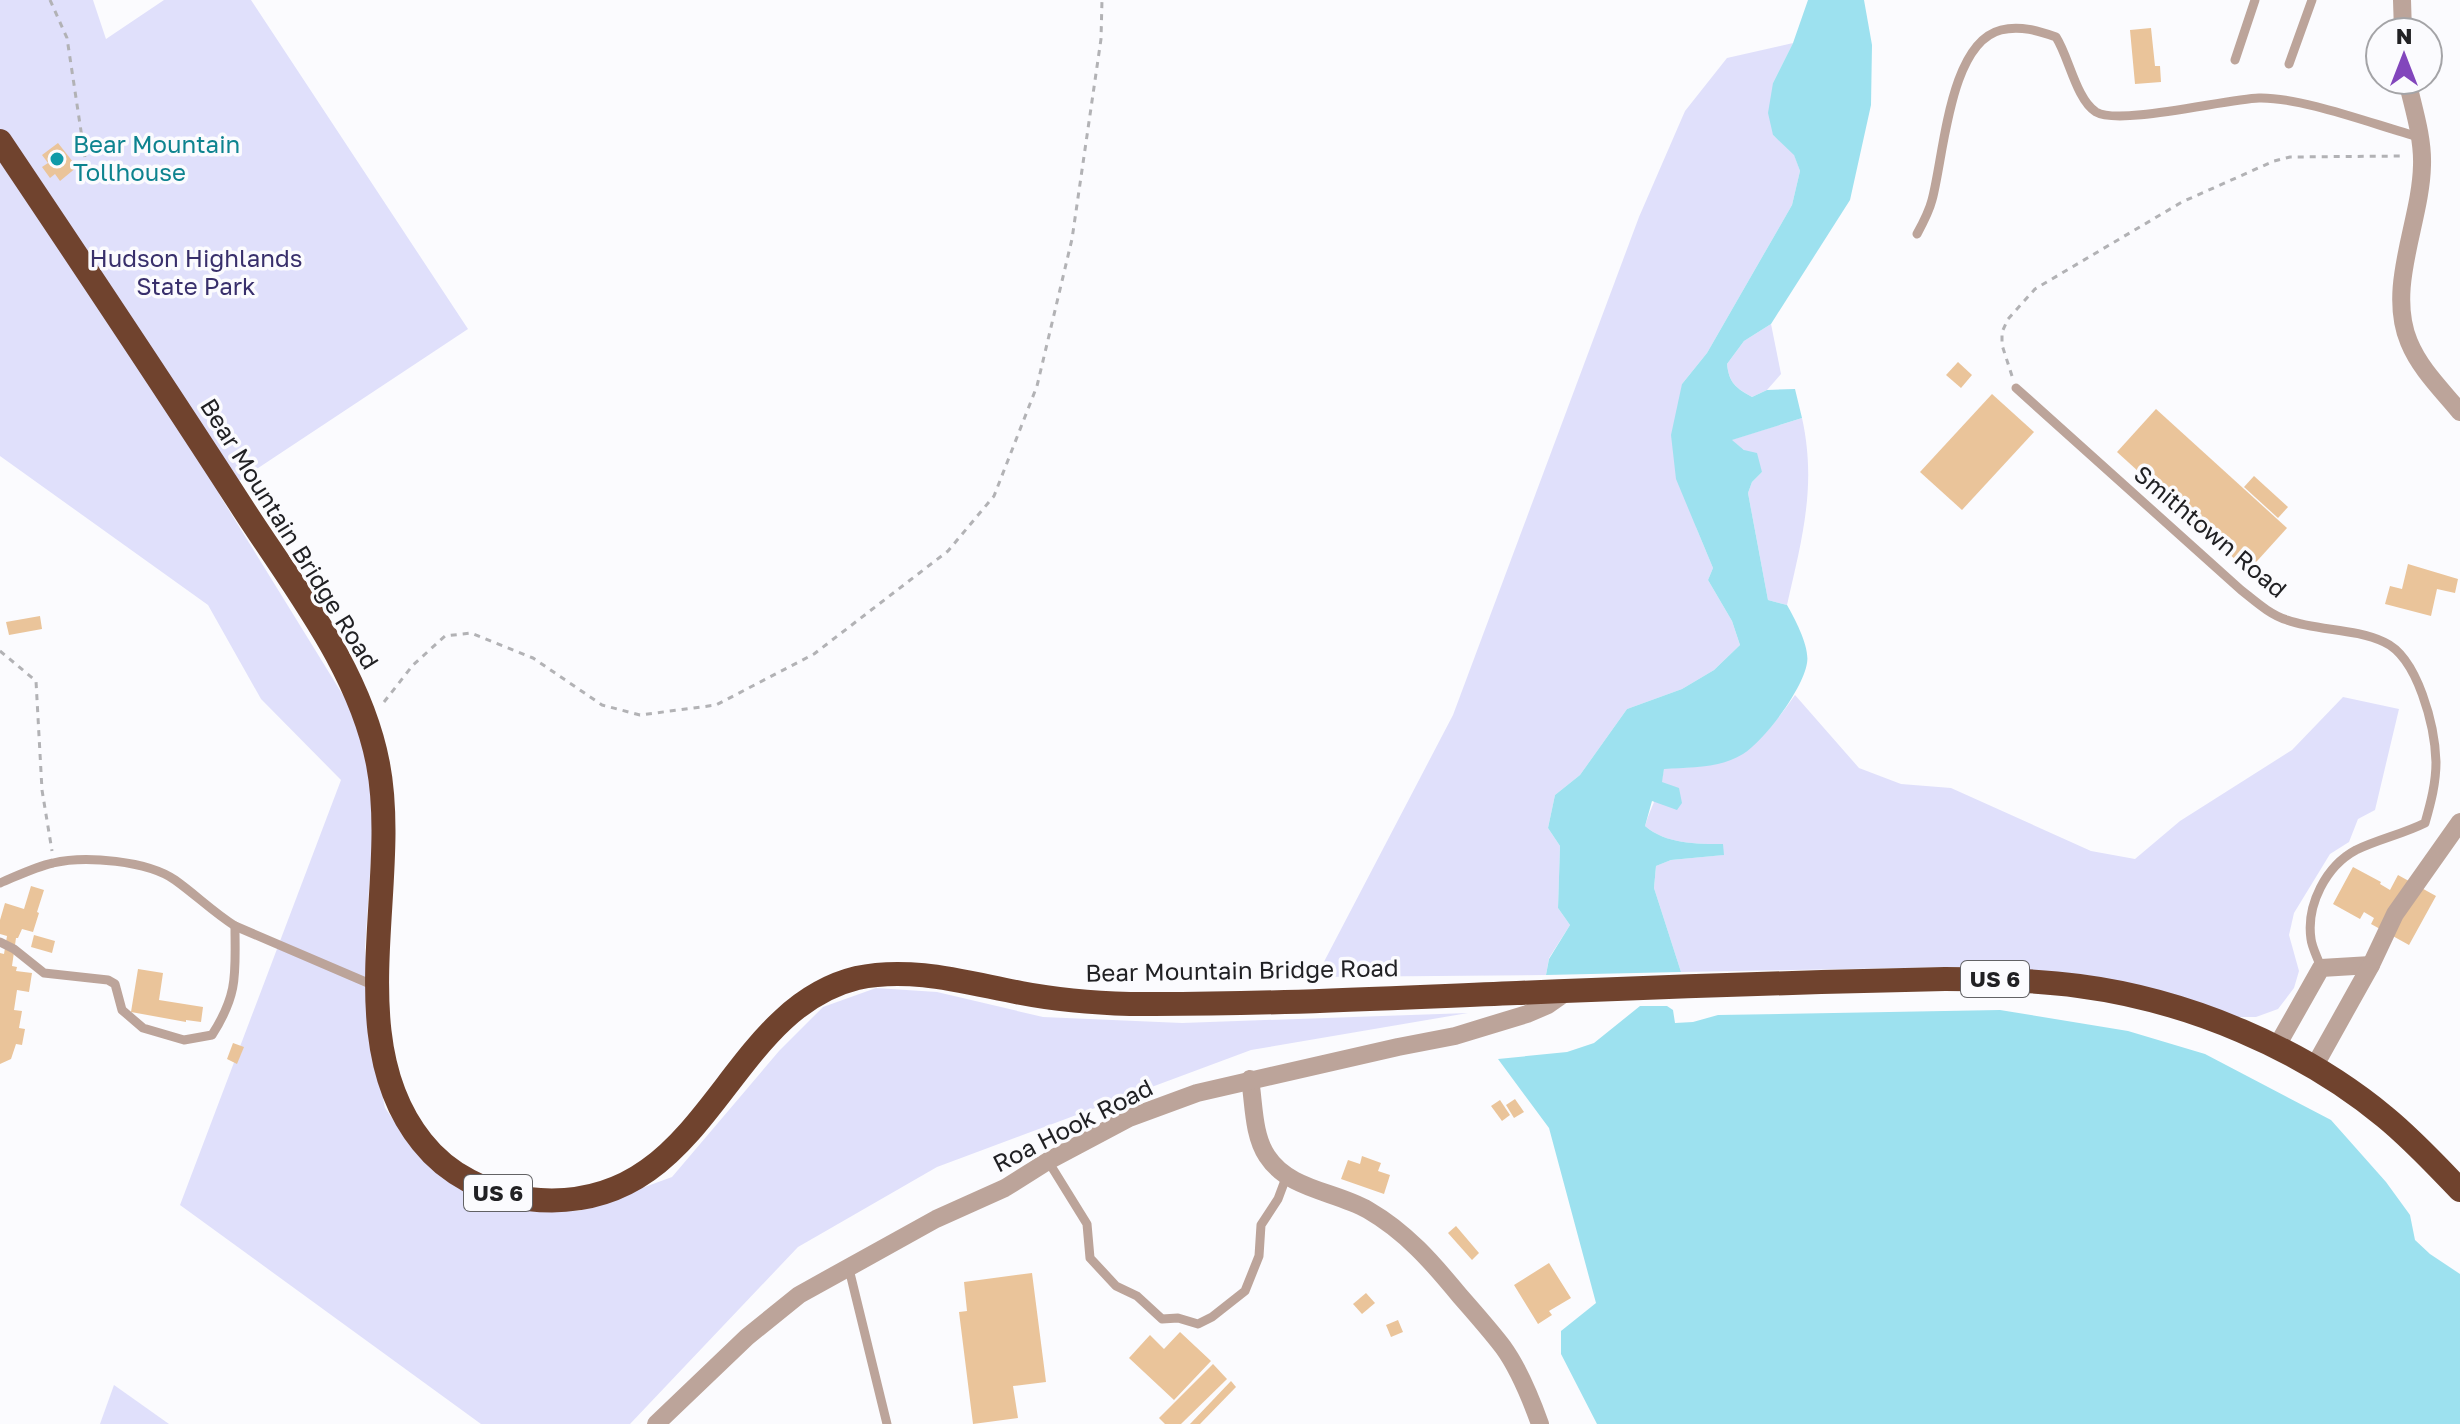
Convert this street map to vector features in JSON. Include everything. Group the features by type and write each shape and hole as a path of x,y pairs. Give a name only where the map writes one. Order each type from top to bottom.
{"highway":[{"name":"Bear Mountain Bridge Road","path":"0,141 306,607 344,670 368,724 382,794 378,988 388,1075 399,1105 425,1146 447,1167 488,1190 507,1196 548,1201 596,1195 630,1181 652,1167 692,1129 786,1017 819,993 858,978 889,974 928,976 1047,998 1113,1004 1309,1001 1945,979 2052,983 2123,994 2165,1005 2277,1046 2314,1067 2385,1117 2460,1190"}],"street":[{"path":"2410,96 2420,146 2416,214 2405,267 2402,302 2408,340 2423,369 2460,412"},
{"path":"2314,1067 2371,965 2395,914 2460,822"},
{"path":"2277,1046 2321,968 2371,965"},
{"name":"Roa Hook Road","path":"656,1424 757,1329 799,1295 936,1219 1005,1188 1129,1118 1197,1093 1250,1079 1455,1036 1527,1014 1548,1005 1568,991"},
{"path":"1250,1079 1259,1137 1267,1157 1304,1185 1365,1208 1419,1247 1505,1349 1540,1424"}],"lane":[{"path":"2235,60 2255,0"},
{"path":"2289,64 2312,0"},
{"path":"1917,234 1932,201 1955,89 1978,43 2003,29 2033,29 2056,37 2081,95 2096,112 2120,116 2261,98 2299,103 2420,146"},
{"name":"Smithtown Road","path":"2016,388 2241,590 2269,611 2285,620 2382,641 2405,657 2414,672 2430,722 2436,760 2433,793 2425,823 2356,850 2334,867 2316,898 2310,918 2311,941 2321,968"},
{"path":"0,883 54,862 109,862 155,869 175,880 215,914 235,926 378,988"},
{"path":"0,942 44,973 108,980 115,984 122,1010 143,1028 184,1040 212,1035 231,1001 236,980 235,926"},
{"path":"1048,1161 1087,1224 1090,1258 1116,1286 1137,1296 1162,1319 1178,1318 1198,1324 1245,1291 1259,1256 1261,1225 1278,1199 1287,1175"},
{"path":"849,1269 887,1424"}],"path":[{"path":"50,0 67,38 87,171"},
{"path":"368,724 413,665 445,636 471,633 533,658 602,705 640,715 716,705 814,654 948,551 994,496 1037,386 1072,239 1101,39 1102,0"},
{"path":"2016,388 2002,345 2002,332 2035,289 2182,202 2255,168 2290,157 2420,146"},
{"path":"0,651 36,681 42,790 54,862"}],"green space":[{"name":"Hudson Highlands State Park","path":"0,0 93,0 106,39 164,0 251,0 468,329 219,494 362,726 373,764 372,844 365,948 373,1051 385,1108 422,1160 491,1205 579,1211 672,1177 779,1051 823,1007 876,988 937,992 1043,1017 1182,1023 1468,1013 1251,1050 937,1167 798,1247 630,1424 481,1424 180,1205 341,780 261,699 208,605 0,456"},
{"path":"1793,43 1773,83 1773,135 1794,154 1800,171 1792,205 1707,353 1682,384 1696,527 1713,568 1708,580 1732,621 1740,645 1714,670 1682,689 1627,709 1580,775 1555,795 1548,828 1560,846 1558,908 1570,925 1549,958 1546,975 1316,977 1453,715 1639,217 1685,111 1727,58"},
{"path":"1771,324 1781,374 1767,390 1752,397 1734,384 1727,364 1744,341"},
{"path":"1802,418 1808,489 1787,605 1768,600 1748,493 1752,482 1762,472 1731,440"},
{"path":"1795,695 1859,768 1901,784 1951,788 2091,851 2135,859 2180,821 2292,750 2343,697 2399,709 2375,810 2358,819 2349,842 2330,854 2294,913 2289,935 2299,971 2294,988 2278,1009 2256,1017 2235,1017 2122,982 2086,975 1959,967 1681,972 1654,888 1656,866 1671,860 1723,855 1722,844 1672,840 1645,826 1664,768 1709,765 1741,753 1755,744"},
{"path":"114,1385 169,1424 100,1424"}],"shaded area":[{"path":"1808,0 1864,0 1872,45 1871,105 1850,200 1771,324 1744,341 1727,364 1734,384 1752,397 1767,390 1795,389 1802,418 1732,440 1744,450 1757,453 1762,472 1752,482 1748,493 1768,600 1787,605 1804,641 1807,663 1782,713 1762,738 1743,754 1714,765 1664,769 1662,782 1679,788 1682,803 1677,810 1652,801 1645,826 1672,840 1723,844 1724,855 1671,860 1656,866 1654,888 1681,972 1546,975 1549,959 1570,925 1558,908 1560,846 1548,828 1555,795 1580,775 1627,709 1682,689 1714,670 1740,645 1732,621 1708,580 1713,568 1676,479 1671,435 1682,384 1707,353 1792,205 1800,171 1794,155 1773,135 1768,113 1773,83 1793,43"},
{"path":"1640,1006 1667,1006 1673,1010 1675,1023 1718,1015 2000,1010 2128,1031 2205,1054 2331,1120 2386,1182 2410,1215 2415,1240 2460,1274 2460,1424 1597,1424 1561,1354 1561,1331 1596,1303 1549,1128 1498,1059 1567,1052 1594,1043"}],"building":[{"path":"2151,28 2155,66 2160,66 2161,82 2135,84 2130,30"},
{"name":"Bear Mountain Tollhouse","path":"58,143 77,167 60,181 55,174 50,178 42,167 48,163 42,155"},
{"path":"1958,362 1972,375 1961,388 1946,375"},
{"path":"1992,394 2034,432 1962,510 1920,472"},
{"path":"2156,409 2287,528 2248,571 2117,452"},
{"path":"2254,476 2288,507 2278,518 2244,487"},
{"path":"2408,564 2458,579 2455,593 2437,589 2431,616 2385,604 2390,586 2402,589"},
{"path":"40,616 42,629 9,635 6,622"},
{"path":"2353,867 2390,890 2398,875 2436,896 2409,945 2371,924 2374,918 2364,912 2360,919 2333,904"},
{"path":"31,886 44,890 39,913 33,932 22,929 16,938 12,966 17,967 16,971 32,973 29,992 17,990 14,1010 22,1011 19,1028 25,1029 22,1045 16,1044 11,1059 0,1064 0,953 4,954 7,936 0,934 0,920 5,903 24,909"},
{"path":"34,935 55,941 52,953 31,947"},
{"path":"138,969 163,973 159,1000 203,1007 201,1022 131,1012"},
{"path":"233,1043 244,1047 237,1064 227,1059"},
{"path":"1515,1099 1524,1112 1514,1118 1506,1105"},
{"path":"1500,1100 1510,1115 1502,1121 1491,1106"},
{"path":"1362,1156 1381,1163 1378,1171 1390,1175 1384,1194 1341,1179 1348,1160 1360,1164"},
{"path":"1456,1226 1479,1253 1472,1260 1448,1233"},
{"path":"1549,1263 1571,1298 1549,1311 1552,1315 1538,1324 1514,1285"},
{"path":"1032,1273 1046,1382 1013,1386 1018,1418 973,1424 959,1312 967,1311 964,1282"},
{"path":"1366,1293 1375,1303 1362,1314 1353,1304"},
{"path":"1398,1320 1403,1332 1391,1337 1386,1325"},
{"path":"1180,1332 1211,1361 1174,1400 1129,1358 1150,1335 1164,1349"},
{"path":"1213,1364 1227,1379 1181,1424 1165,1424 1159,1418"},
{"path":"1231,1381 1236,1387 1200,1424 1190,1424"}],"place":[{"name":"Bear Mountain Tollhouse","path":"57,159"}]}
